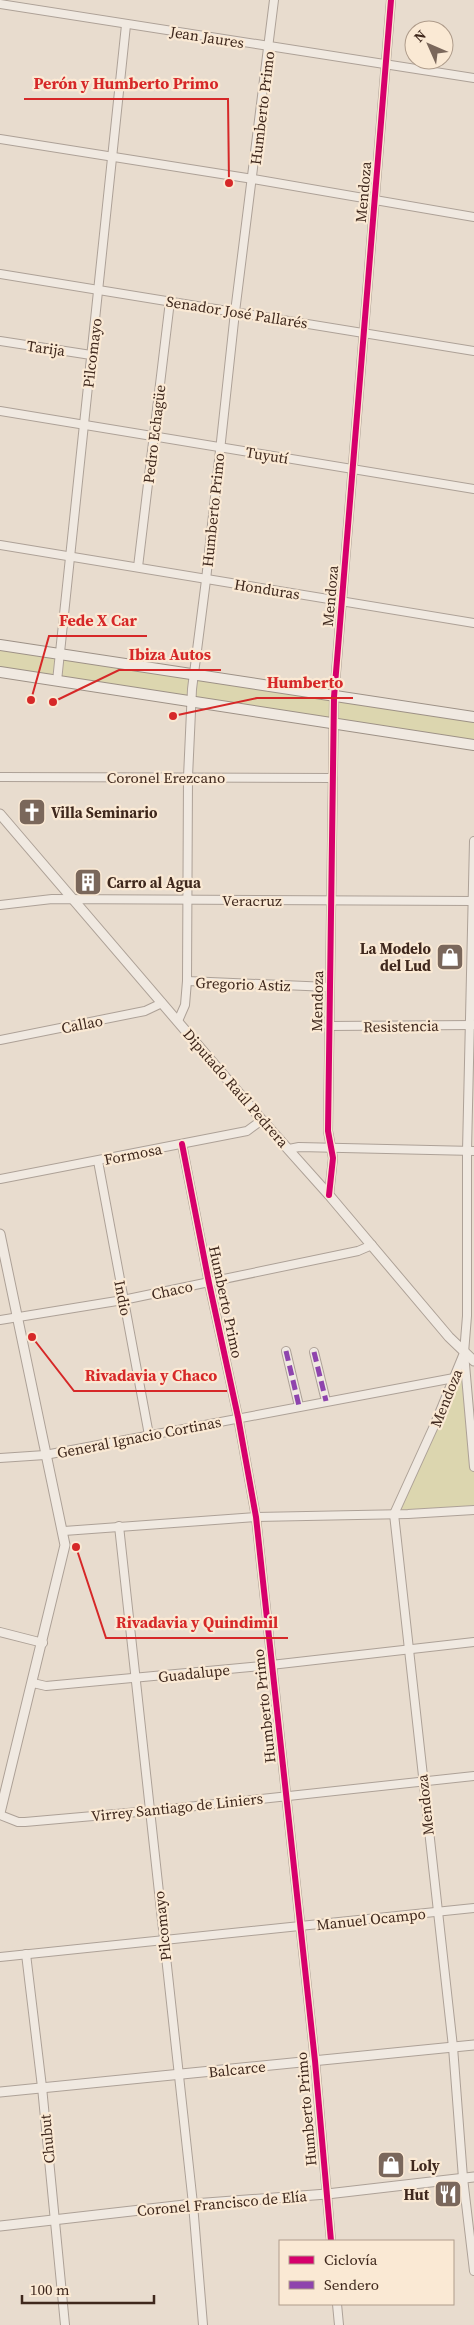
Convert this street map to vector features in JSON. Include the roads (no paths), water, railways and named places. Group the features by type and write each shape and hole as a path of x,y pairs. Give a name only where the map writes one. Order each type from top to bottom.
{"main road":[{"path":"0,644 334,697 474,717"},
{"path":"0,672 191,703 474,745"}],"street":[{"name":"Humberto Primo","path":"178,1021 186,1005 187,982 189,900 188,777 191,703 206,580 219,447 274,0"},
{"name":"Mendoza","path":"329,1195 332,1182 331,1148 328,1131 328,1026 332,900 334,697 391,0"},
{"name":"Jean Jaures","path":"0,4 474,78"},
{"name":"Pilcomayo","path":"56,681 126,25"},
{"path":"0,139 253,179 474,217"},
{"name":"Senador José Pallarés","path":"0,274 474,351"},
{"name":"Pedro Echagüe","path":"138,567 170,301"},
{"name":"Tarija","path":"0,342 91,355"},
{"name":"Tuyutí","path":"0,411 474,489"},
{"name":"Honduras","path":"0,545 474,623"},
{"name":"Coronel Erezcano","path":"0,777 332,778"},
{"name":"Diputado Raúl Pedrera","path":"0,814 262,1120 464,1352 474,1361"},
{"path":"474,841 470,1151 471,1316 464,1352 474,1467"},
{"name":"Veracruz","path":"0,905 52,899 473,901"},
{"name":"Gregorio Astiz","path":"187,982 329,987"},
{"name":"Callao","path":"0,1040 145,1011 162,1003"},
{"name":"Resistencia","path":"328,1026 472,1025"},
{"name":"Formosa","path":"0,1179 247,1131 262,1120"},
{"name":"Humberto Primo","path":"182,1144 208,1283 238,1417 256,1517 315,2061 331,2240"},
{"path":"289,1149 299,1147 470,1151"},
{"name":"Indio","path":"98,1161 149,1435"},
{"path":"0,1234 45,1455 64,1531 64,1553 0,1814"},
{"name":"Chaco","path":"0,1320 18,1319 208,1283 358,1251 372,1245"},
{"path":"286,1351 299,1406"},
{"path":"314,1352 326,1401"},
{"name":"Mendoza","path":"464,1352 394,1514 411,1650 422,1781 453,2047 463,2178 474,2271"},
{"name":"General Ignacio Cortinas","path":"0,1458 45,1455 238,1417 454,1378"},
{"path":"64,1531 256,1517 474,1510"},
{"name":"Pilcomayo","path":"119,1526 193,2204 204,2325"},
{"path":"0,1632 42,1643"},
{"name":"Guadalupe","path":"33,1683 46,1686 137,1679 271,1666 474,1642"},
{"name":"Virrey Santiago de Liniers","path":"0,1814 18,1822 25,1822 150,1811 474,1776"},
{"name":"Manuel Ocampo","path":"0,1957 474,1908"},
{"name":"Chubut","path":"26,1954 42,2088 65,2325"},
{"name":"Balcarce","path":"0,2092 474,2045"},
{"name":"Coronel Francisco de Elía","path":"0,2226 193,2204 327,2194 474,2177"},
{"path":"337,2305 339,2325"}],"place":[{"name":"Perón y Humberto Primo","path":"229,183"},
{"name":"Fede X Car","path":"31,700"},
{"name":"Ibiza Autos","path":"53,702"},
{"name":"Humberto","path":"173,716"},
{"name":"Villa Seminario","path":"32,812"},
{"name":"Carro al Agua","path":"88,882"},
{"name":"La Modelo del Lud","path":"450,957"},
{"name":"Rivadavia y Chaco","path":"32,1337"},
{"name":"Rivadavia y Quindimil","path":"76,1547"},
{"name":"Loly","path":"391,2165"},
{"name":"Hut","path":"448,2194"}]}
